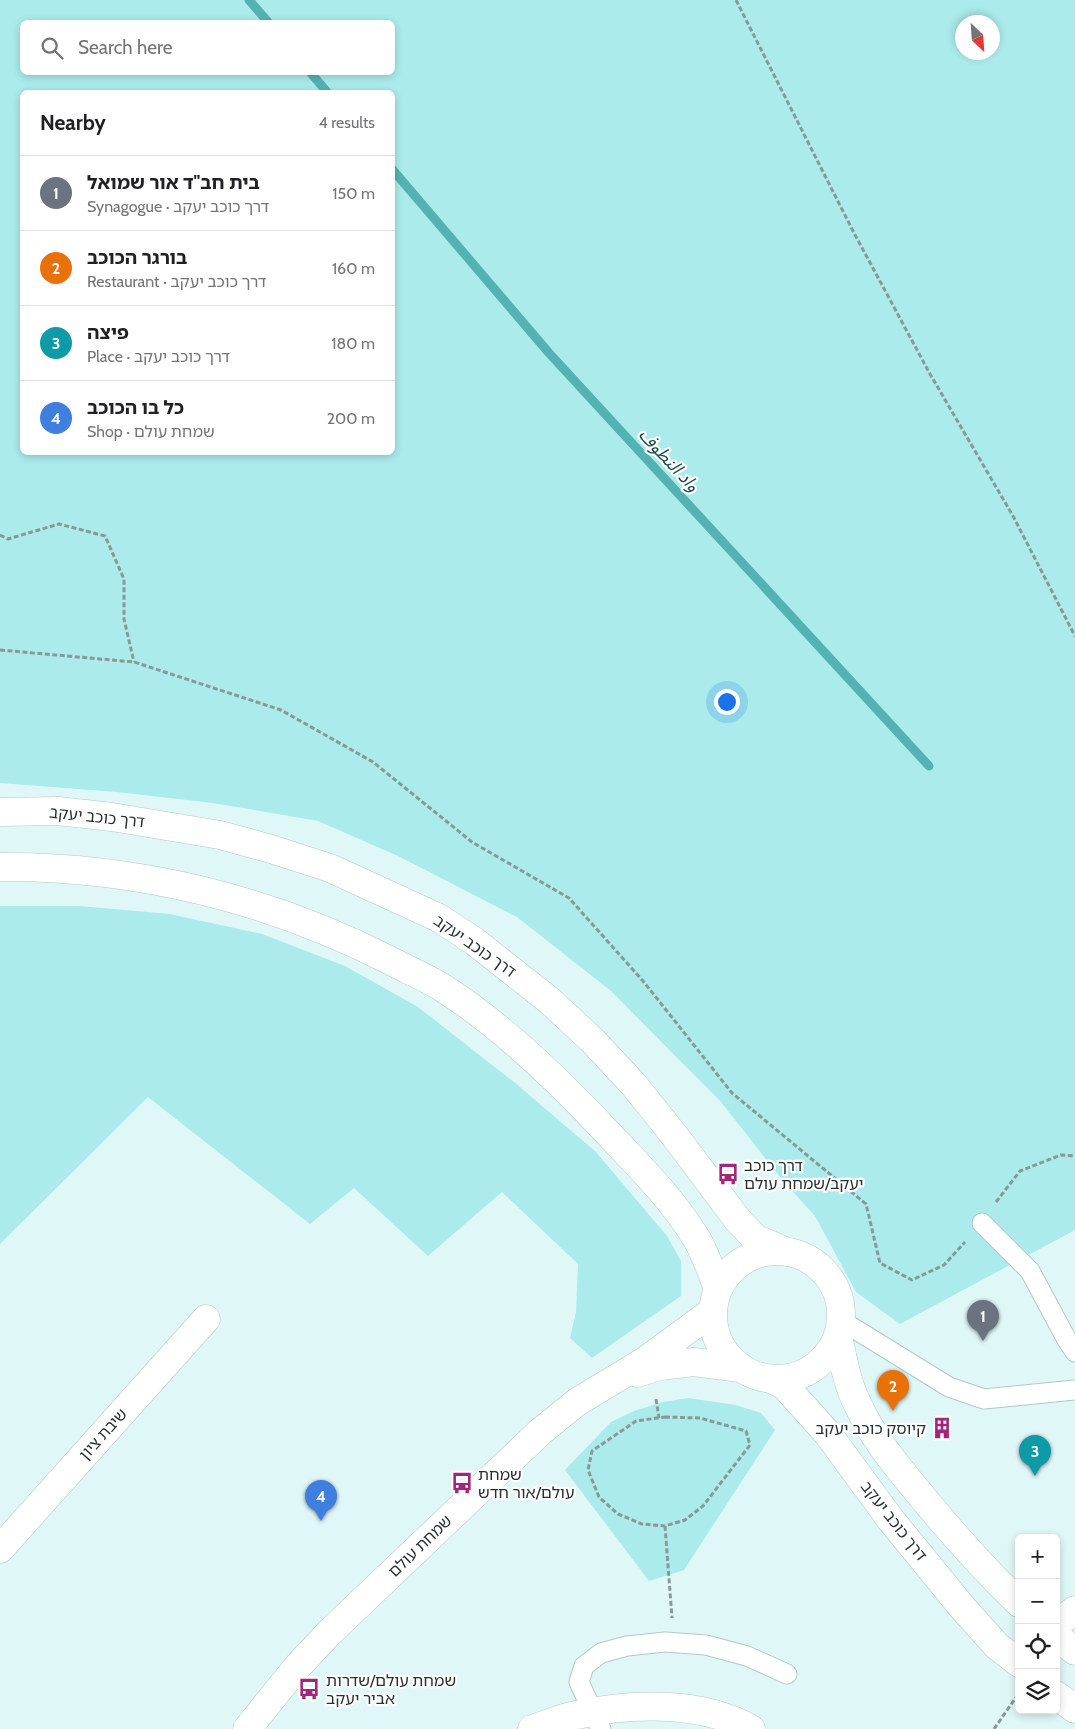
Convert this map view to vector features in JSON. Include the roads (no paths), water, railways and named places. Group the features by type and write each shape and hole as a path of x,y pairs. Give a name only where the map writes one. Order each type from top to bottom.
{"street":[{"name":"דרך כוכב יעקב","path":"0,812 58,812 112,817 220,835 330,868 439,918 474,941 550,1001 593,1041 634,1085 737,1219 755,1238 788,1252"},
{"path":"0,867 25,866 103,873 170,883 238,899 307,923 370,950 438,985 484,1018 588,1112 642,1168 682,1218 698,1242 716,1300 716,1333 725,1353 741,1368 761,1378 771,1379 783,1379 804,1374 823,1361 832,1350 840,1328"},
{"path":"716,1300 731,1271 749,1258 768,1252 788,1252 806,1258 822,1269 834,1284 840,1302 840,1328 848,1378 857,1405 870,1428 894,1462 944,1523 1015,1599"},
{"name":"שמחת עולם","path":"247,1729 298,1666 329,1633 526,1445 577,1402 668,1345 716,1300"},
{"name":"שיבת ציון","path":"0,1550 206,1319"},
{"name":"שמחת עולם","path":"610,1383 660,1366 693,1362 741,1368"},
{"name":"דרך כוכב יעקב","path":"771,1379 784,1384 828,1434 891,1520 962,1607 997,1646 1015,1655"},
{"path":"1060,1621 1075,1610"},
{"path":"1060,1639 1075,1651"},
{"path":"1060,1698 1075,1709"},
{"path":"532,1729 572,1716 597,1721 621,1708 666,1707 707,1712 751,1729"}],"lane":[{"path":"982,1223 1030,1271 1075,1352"},
{"path":"840,1328 949,1387 984,1399 1018,1394 1075,1390"},
{"path":"597,1721 579,1682 584,1666 602,1653 627,1646 674,1642 706,1645 747,1656 787,1674"}],"waterway":[{"name":"واد النطوف","path":"249,0 266,20"},
{"name":"واد النطوف","path":"313,75 325,90"},
{"name":"واد النطوف","path":"395,173 549,353 929,766"}],"place":[{"name":"דרך כוכב יעקב/שמחת עולם","path":"728,1174"},
{"name":"בית חב\"ד אור שמואל","path":"983,1341"},
{"name":"בורגר הכוכב","path":"893,1411"},
{"name":"קיוסק כוכב יעקב","path":"942,1428"},
{"name":"פיצה","path":"1035,1476"},
{"name":"שמחת עולם/אור חדש","path":"462,1483"},
{"name":"כל בו הכוכב","path":"321,1521"},
{"name":"שמחת עולם/שדרות אביר יעקב","path":"309,1689"}]}
